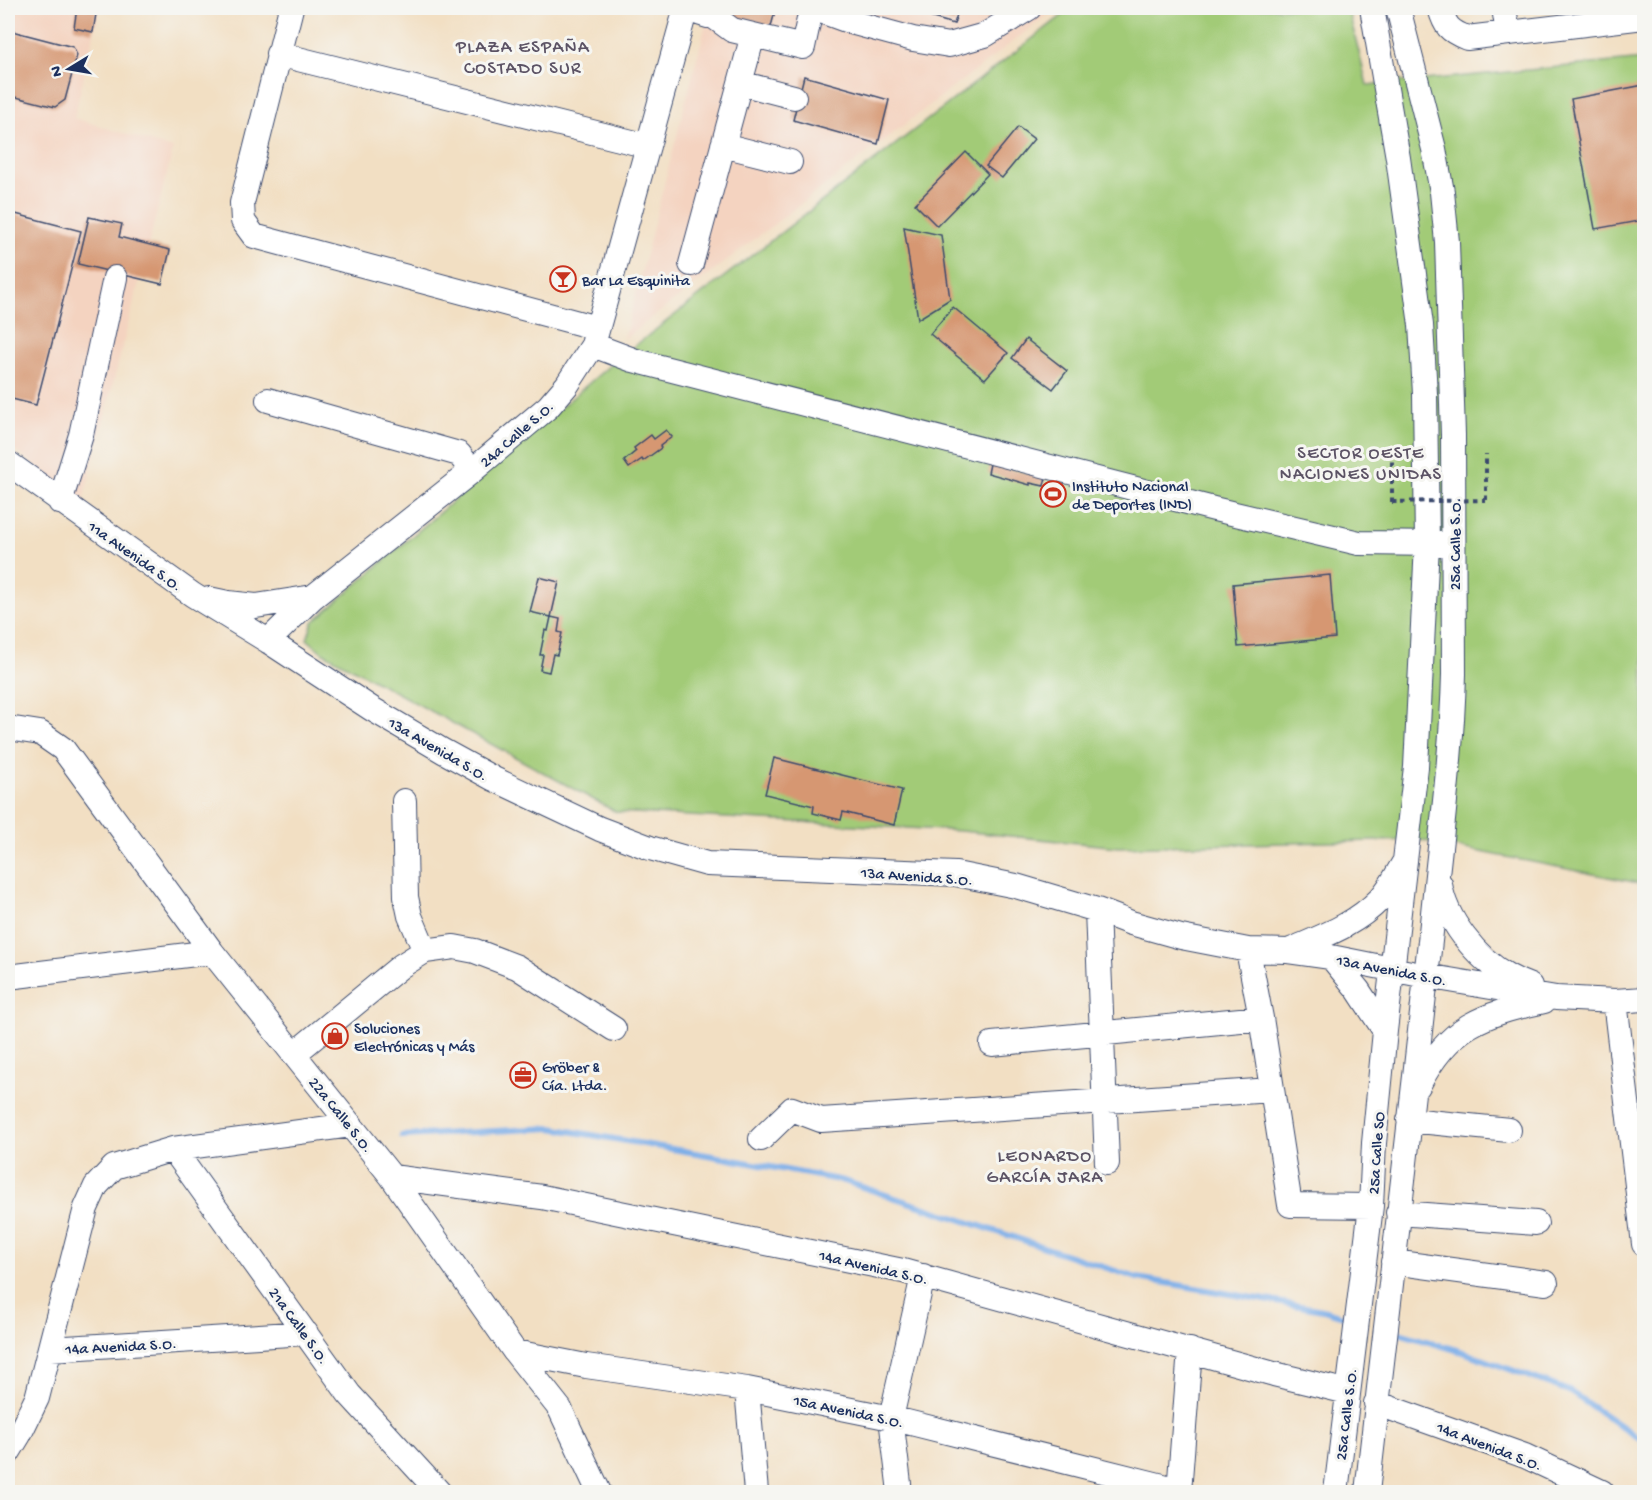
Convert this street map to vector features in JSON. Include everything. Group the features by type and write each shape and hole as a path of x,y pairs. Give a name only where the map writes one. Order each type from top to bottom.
{"street":[{"path":"291,8 242,203 243,221 254,236 595,336 633,360 1214,510 1359,543 1454,545"},
{"path":"686,8 708,16 715,12 732,30 803,47 809,19 814,11 821,11 854,23 913,39 949,45 985,35 1029,8"},
{"name":"24a Calle S.O.","path":"268,641 313,597 472,471 548,407 567,385 595,336 686,8"},
{"name":"25a Calle S.O.","path":"1372,8 1398,158 1421,325 1425,394 1427,544 1416,767 1393,970"},
{"name":"25a Calle S.O.","path":"1398,8 1442,192 1447,242 1450,323 1455,641 1453,713 1426,976"},
{"path":"1440,8 1444,23 1453,32 1467,38 1508,33 1574,16 1636,15"},
{"path":"1504,8 1508,33"},
{"path":"691,264 753,35"},
{"path":"278,54 648,146"},
{"path":"740,83 794,98"},
{"path":"723,145 790,162"},
{"path":"60,502 81,435 115,278"},
{"path":"1421,325 1450,323"},
{"path":"268,400 459,454 472,471"},
{"name":"11a Avenida S.O.","path":"8,463 193,595 268,641"},
{"path":"193,595 228,603 256,606 313,597"},
{"name":"13a Avenida S.O.","path":"268,641 372,709 474,768 600,829 650,848 707,864 956,874 1016,886 1181,937 1248,950 1288,951 1331,957 1556,998 1615,1001 1644,999"},
{"name":"22a Calle S.O.","path":"8,728 40,733 63,748 212,952 392,1177 515,1352 560,1409 599,1492"},
{"path":"404,801 406,897 410,916 425,951"},
{"path":"1288,951 1333,933 1359,918 1380,899 1406,860"},
{"path":"1437,867 1445,906 1467,940 1506,975 1556,998"},
{"path":"1097,910 1107,1163"},
{"path":"294,1054 401,966 425,951 454,947 476,951 517,967 614,1029"},
{"path":"1248,950 1290,1205 1371,1206"},
{"path":"8,977 212,952"},
{"path":"1331,957 1358,990 1385,1030"},
{"name":"25a Calle SO","path":"1354,1336 1371,1206 1374,1143 1393,970"},
{"name":"25a Calle SO","path":"1383,1336 1426,976"},
{"path":"1412,1096 1437,1053 1462,1030 1486,1016 1556,998"},
{"path":"1615,1001 1644,1244"},
{"path":"992,1044 1261,1018"},
{"path":"761,1139 792,1109 821,1119 1272,1090"},
{"path":"1409,1120 1509,1130"},
{"path":"50,1349 86,1208 96,1186 114,1167 173,1149 351,1125"},
{"name":"21a Calle S.O.","path":"173,1149 350,1394 439,1492"},
{"name":"14a Avenida S.O.","path":"392,1177 542,1197 903,1270 1348,1392"},
{"path":"1398,1214 1536,1223"},
{"path":"1393,1262 1546,1283"},
{"path":"900,1492 891,1419 923,1276"},
{"name":"14a Avenida S.O.","path":"8,1453 20,1435 38,1398 50,1349 306,1333"},
{"name":"25a Calle S.O.","path":"1336,1492 1354,1336"},
{"name":"25a Calle S.O.","path":"1367,1492 1383,1336"},
{"path":"1179,1491 1190,1350"},
{"name":"15a Avenida S.O.","path":"515,1352 586,1366 747,1389 891,1419 1179,1491"},
{"path":"747,1389 756,1492"},
{"name":"14a Avenida S.O.","path":"1376,1403 1525,1456 1602,1492"}],"path":[{"path":"1392,458 1392,502 1486,500 1486,454"}],"shaded area":[{"path":"8,8 100,8 74,118 173,149 83,501 8,445"},
{"path":"710,8 1057,8 624,339"}],"green space":[{"name":"Instituto Nacional de Deportes (IND)","path":"1072,8 1348,8 1367,85 1400,80 1403,82 1644,59 1644,884 1420,840 1118,847 961,831 616,812 322,652 307,639 313,622 610,365"}],"building":[{"path":"77,8 97,8 93,32 74,28"},
{"path":"730,8 776,8 770,30 727,18"},
{"path":"898,8 959,8 954,24"},
{"path":"8,30 73,47 77,55 65,100 55,107 8,95"},
{"path":"804,76 889,100 878,144 793,120"},
{"path":"1644,85 1644,220 1595,229 1571,99"},
{"path":"1018,127 1034,139 1002,178 986,166"},
{"path":"966,152 988,174 937,226 915,204"},
{"path":"8,212 81,231 36,405 8,398"},
{"path":"89,217 122,224 119,237 170,250 162,284 78,264"},
{"path":"904,227 941,235 950,299 918,319"},
{"path":"953,307 1008,353 985,379 930,334"},
{"path":"1026,339 1067,371 1053,389 1012,358"},
{"path":"666,430 672,437 643,461 642,459 629,468 624,461 636,451 634,448 651,435 654,439"},
{"path":"990,464 1046,477 1044,486 1030,483 1030,485 988,473"},
{"path":"1330,575 1335,638 1238,647 1233,584"},
{"path":"539,577 559,582 551,617 530,612"},
{"path":"551,617 560,619 558,632 562,633 557,655 553,654 549,672 540,670 543,655 540,655 545,630 548,631"},
{"path":"774,758 902,790 894,825 843,812 841,820 813,813 814,806 765,794"}],"waterway":[{"path":"402,1136 551,1128 844,1181 1137,1278 1323,1310 1353,1319"},
{"path":"1392,1331 1463,1352 1569,1391 1644,1442"}],"place":[{"name":"Bar La Esquinita","path":"563,279"},
{"name":"Instituto Nacional de Deportes (IND)","path":"1053,494"},
{"name":"Soluciones Electrónicas y Más","path":"335,1036"},
{"name":"Gröber & Cía. Ltda.","path":"523,1075"}],"district":[{"name":"PLAZA ESPAÑA COSTADO SUR","path":"523,56"},
{"name":"SECTOR OESTE NACIONES UNIDAS","path":"1361,462"},
{"name":"LEONARDO GARCÍA JARA","path":"1045,1165"}]}
